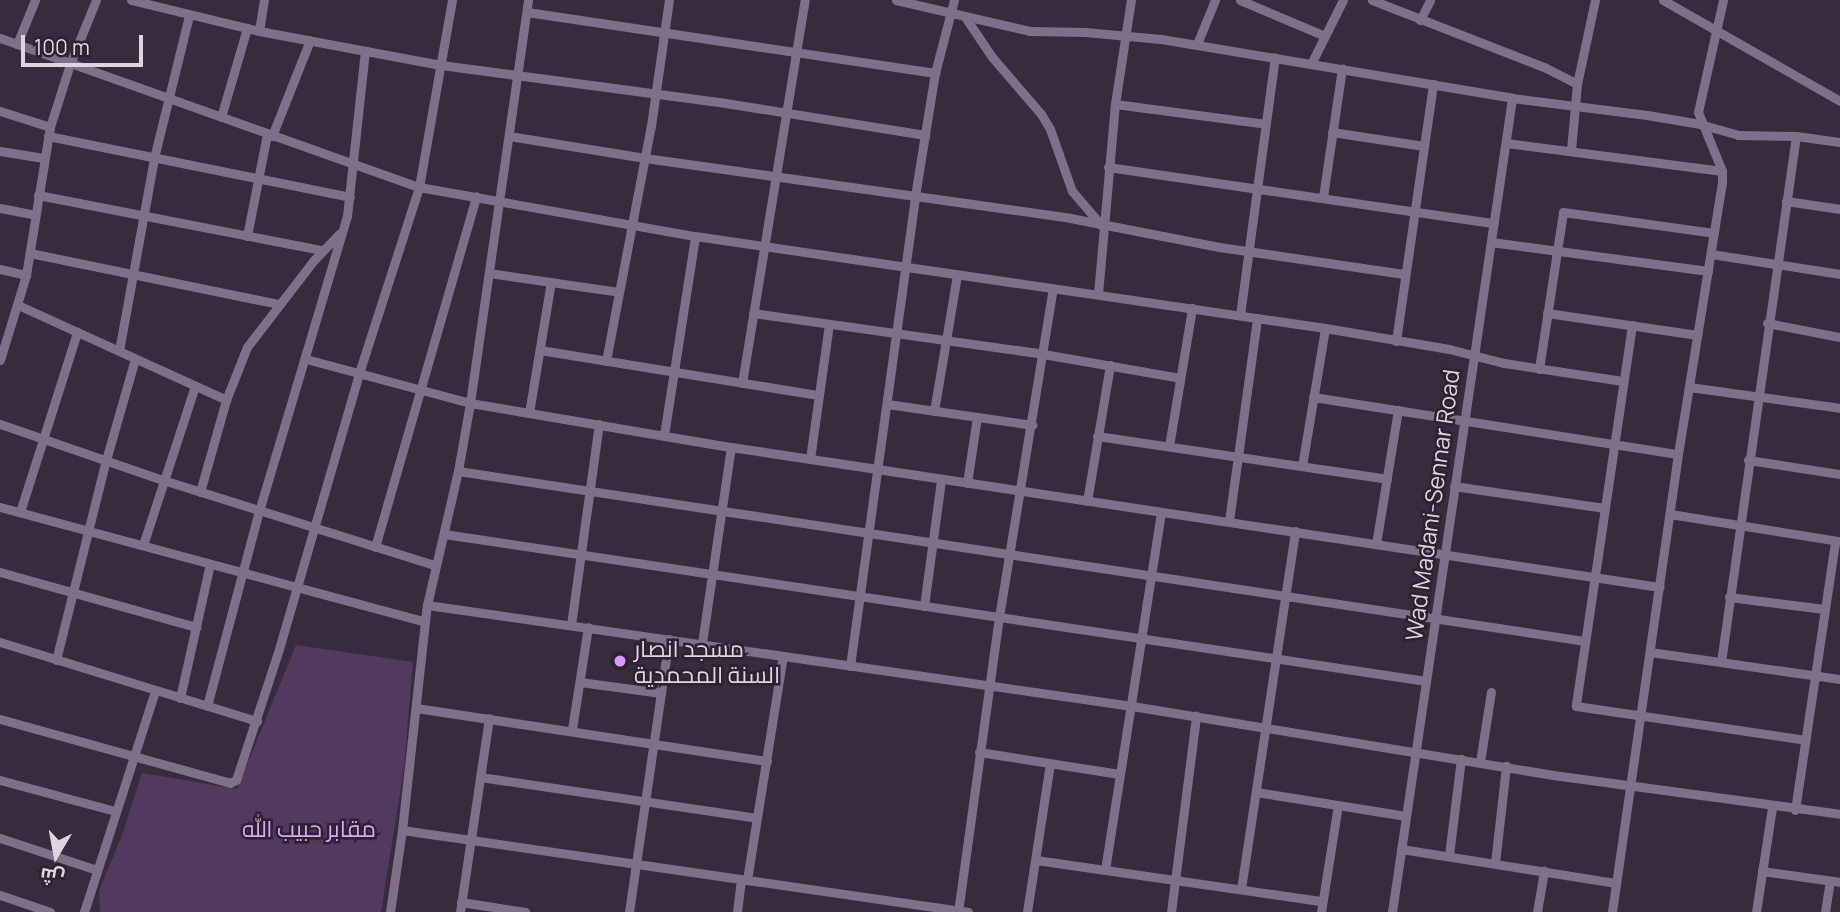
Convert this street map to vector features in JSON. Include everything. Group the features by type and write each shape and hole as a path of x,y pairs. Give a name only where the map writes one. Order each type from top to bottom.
{"street":[{"path":"17,44 35,0"},
{"path":"0,360 4,330 18,305 26,275 49,132 70,64 96,0"},
{"path":"131,0 258,31 441,65 655,93 925,135"},
{"path":"258,31 264,0"},
{"path":"0,719 233,783 257,721 359,373 419,187 452,0"},
{"path":"390,912 402,830 427,605 458,471 470,403 528,0"},
{"path":"607,361 645,158 669,0"},
{"path":"742,383 805,0"},
{"path":"896,0 1030,31 1124,35 1197,44 1512,98 1575,104 1700,124 1738,135 1796,136 1840,142"},
{"path":"850,666 915,196 936,74 954,0"},
{"path":"1098,294 1115,104 1131,0"},
{"path":"1197,44 1215,0"},
{"path":"1240,0 1325,36"},
{"path":"1312,62 1343,0"},
{"path":"1372,0 1544,67 1577,84"},
{"path":"1420,20 1430,0"},
{"path":"1571,150 1577,84 1595,0"},
{"path":"1663,0 1840,101"},
{"path":"1612,912 1722,171 1700,124 1698,100 1723,0"},
{"path":"527,12 936,74"},
{"path":"119,351 154,158 190,16"},
{"path":"965,17 992,57 1041,114 1050,129 1072,191 1104,226"},
{"path":"221,117 247,28"},
{"name":"Wad Madani-Sennar Road","path":"0,39 419,187 695,236 1325,328 1473,355 1392,912"},
{"path":"247,236 258,178 270,135 310,40"},
{"path":"207,706 259,511 306,359 351,197 352,164 365,51"},
{"path":"1240,315 1275,57"},
{"path":"1323,197 1342,68"},
{"path":"1396,341 1433,84"},
{"path":"1512,98 1473,355 1539,369 1623,381"},
{"path":"1115,104 1266,124"},
{"path":"0,111 49,132 154,158 351,197"},
{"path":"1332,132 1424,146"},
{"path":"509,136 1070,218 1248,252 1404,274"},
{"path":"1721,662 1738,525 1796,136"},
{"path":"1506,143 1722,171"},
{"path":"0,151 43,158"},
{"path":"1108,167 1494,223"},
{"path":"38,195 322,250"},
{"path":"374,547 476,196"},
{"path":"1786,201 1840,209"},
{"path":"0,208 36,215"},
{"path":"1539,369 1563,212 1714,233"},
{"path":"200,492 226,400 249,342 322,250 340,233"},
{"path":"664,435 695,236"},
{"path":"1491,242 1708,271"},
{"path":"30,253 278,304"},
{"path":"1710,254 1778,262 1840,274"},
{"path":"0,269 26,275"},
{"path":"489,273 619,292"},
{"path":"934,411 957,275"},
{"path":"529,413 551,282"},
{"path":"402,830 962,911 979,752 1053,288"},
{"path":"18,305 226,400"},
{"path":"1169,446 1192,308"},
{"path":"753,313 1043,354 1180,378"},
{"path":"1547,313 1697,335"},
{"path":"1229,522 1257,318"},
{"path":"1767,323 1840,337"},
{"path":"810,459 829,324"},
{"path":"1632,325 1576,706 1805,740"},
{"path":"1302,466 1325,328"},
{"path":"20,512 77,332"},
{"path":"540,350 818,395"},
{"path":"55,660 135,359"},
{"path":"306,359 470,403 529,413 876,470 1660,587"},
{"path":"1087,501 1110,365"},
{"path":"143,545 195,386"},
{"path":"1689,387 1840,408"},
{"path":"1313,397 1678,454"},
{"path":"887,404 1032,425"},
{"path":"1376,544 1398,410"},
{"path":"967,483 977,417"},
{"path":"0,424 314,529 435,565"},
{"path":"572,625 599,424"},
{"path":"1097,436 1387,478"},
{"path":"702,643 731,447"},
{"path":"1748,460 1840,474"},
{"path":"458,471 1585,640"},
{"path":"925,606 941,480"},
{"path":"1454,486 1604,508"},
{"path":"0,507 297,590 425,622"},
{"path":"1105,870 1161,512"},
{"path":"1670,514 1838,541 1824,609 1795,810"},
{"path":"1241,889 1295,531"},
{"path":"443,534 1426,681"},
{"path":"180,698 210,564"},
{"path":"0,572 196,627"},
{"path":"1729,597 1824,609"},
{"path":"427,605 1132,706 1631,786 1840,814"},
{"path":"572,729 588,627"},
{"path":"629,912 669,639"},
{"path":"0,642 257,721"},
{"path":"1650,652 1840,679"},
{"path":"737,912 757,818 783,656"},
{"path":"580,682 661,693"},
{"path":"84,912 155,691"},
{"path":"1480,762 1491,692"},
{"path":"416,708 572,729 767,761"},
{"path":"1171,912 1196,716"},
{"path":"489,718 460,907 525,912"},
{"path":"979,752 1119,774"},
{"path":"1448,855 1461,760"},
{"path":"1027,912 1050,764"},
{"path":"1495,863 1506,766"},
{"path":"480,777 757,818"},
{"path":"0,780 115,811"},
{"path":"1255,792 1406,816"},
{"path":"1321,912 1338,806"},
{"path":"1756,912 1772,807"},
{"path":"0,838 97,870"},
{"path":"1401,849 1616,883"},
{"path":"1036,860 1322,901"},
{"path":"1762,870 1835,882 1825,912"},
{"path":"1537,912 1544,871"},
{"path":"0,895 50,912"},
{"path":"890,912 891,900"}],"green space":[{"name":"مقابر حبيب الله","path":"296,645 413,662 404,768 381,912 100,912 99,891 122,835 142,773 237,789"}],"place":[{"name":"مسجد انصار السنة المحمدية","path":"620,661"}]}
